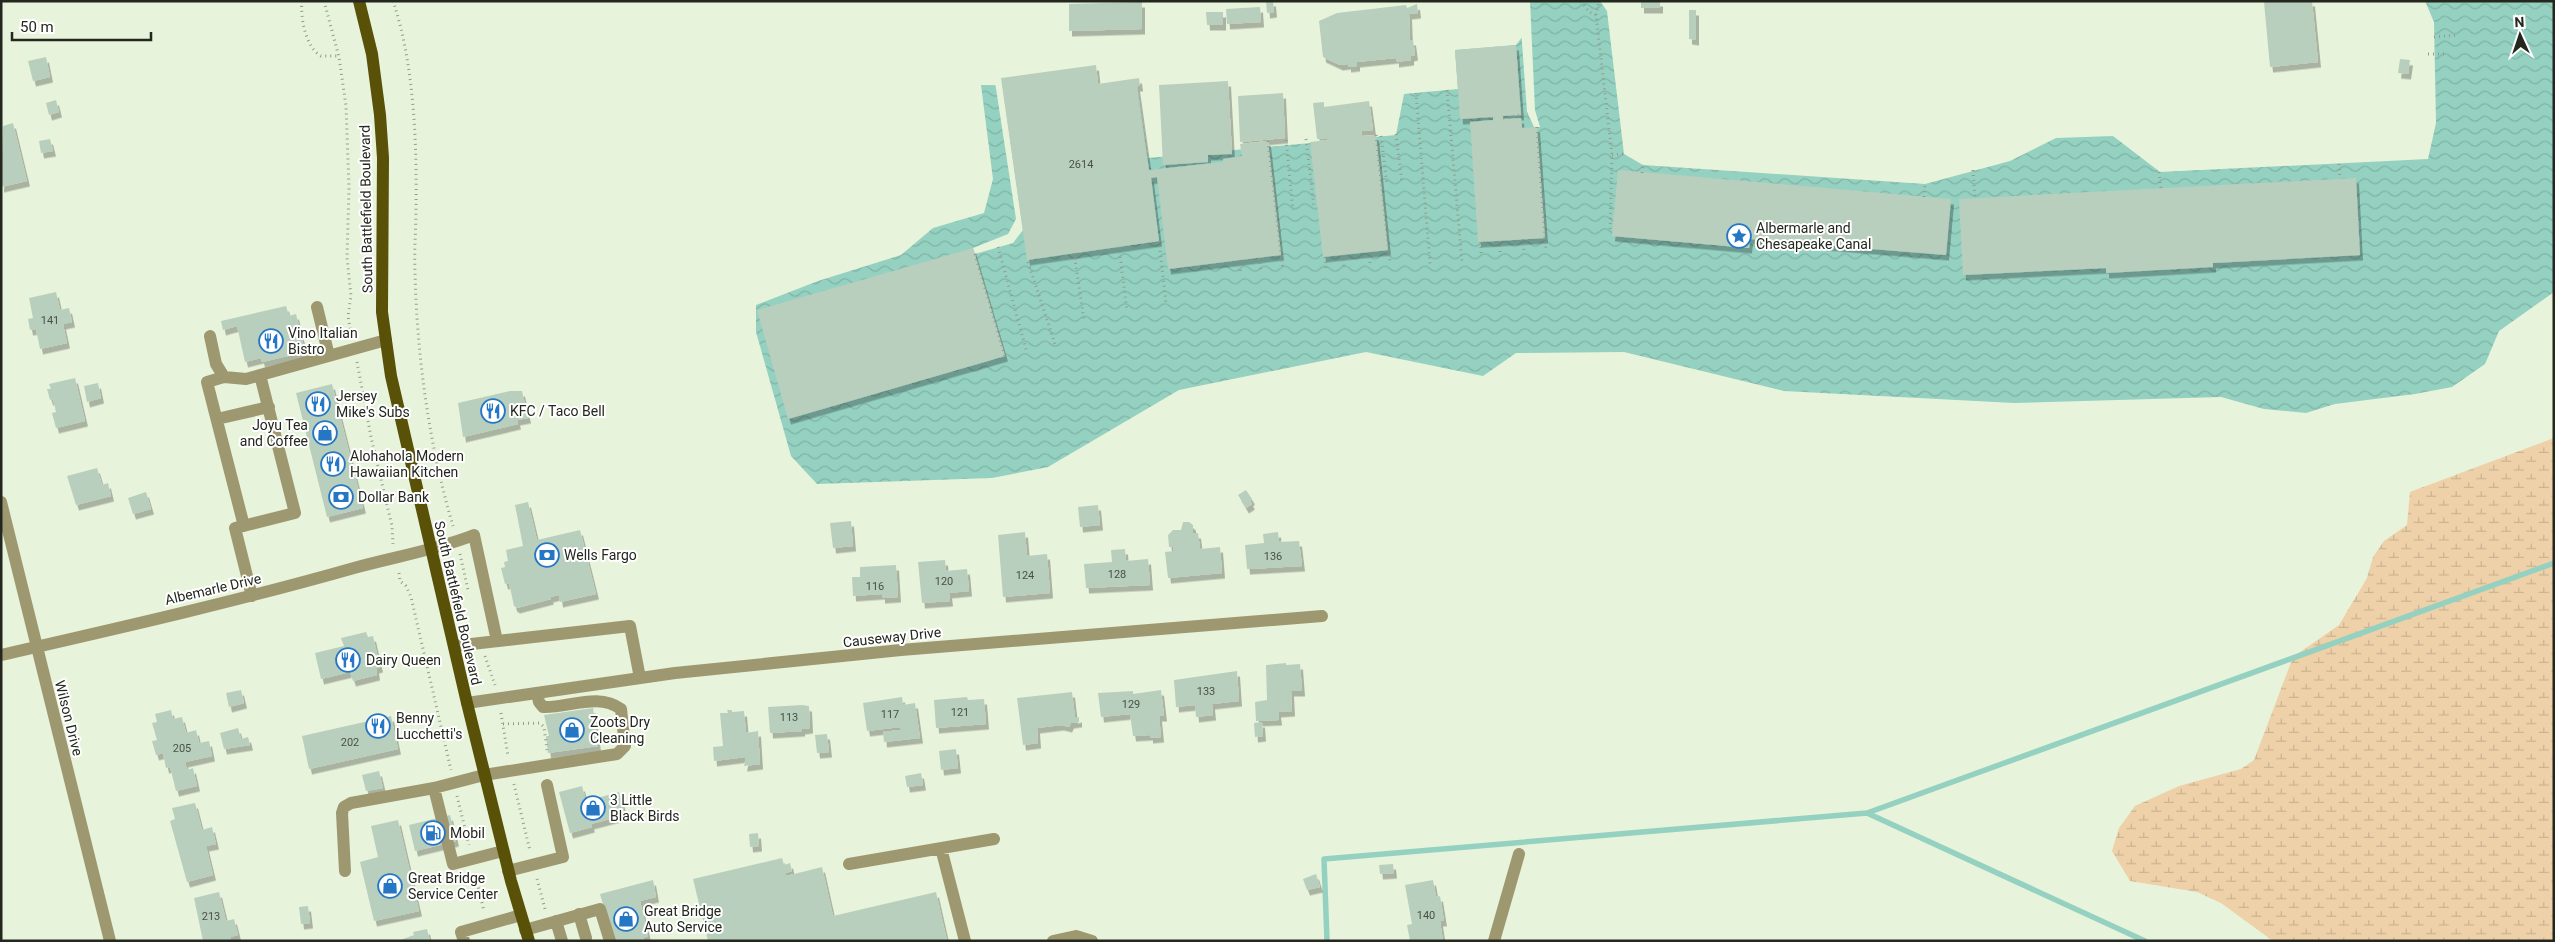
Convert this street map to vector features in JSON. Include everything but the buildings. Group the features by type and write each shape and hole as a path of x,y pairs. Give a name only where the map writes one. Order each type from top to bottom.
{"main road":[{"name":"South Battlefield Boulevard","path":"359,1 372,54 380,115 383,158 382,312 391,376 430,550 484,775 527,935"}],"street":[{"path":"317,307 329,356"},
{"path":"210,336 216,364 224,378"},
{"path":"244,526 207,382 224,378 246,379 386,340"},
{"path":"252,596 235,528 295,513 260,375"},
{"path":"216,419 269,407"},
{"name":"Wilson Drive","path":"1,502 35,647 110,941"},
{"name":"Albemarle Drive","path":"1,655 252,596 396,556 430,550 474,535 497,641"},
{"name":"Causeway Drive","path":"467,703 640,678 901,650 1322,616"},
{"path":"454,646 630,626 640,678"},
{"path":"345,871 342,813 344,807 351,803 434,788 511,770 617,754 625,746 620,709 612,703 599,700 543,707 539,702 537,693"},
{"path":"508,870 563,856 547,785"},
{"path":"434,788 453,864 503,851"},
{"path":"849,864 994,840"},
{"path":"941,848 965,941"},
{"path":"1494,941 1519,854"},
{"path":"527,935 552,922 600,909 610,941"},
{"path":"579,914 586,938"},
{"path":"464,941 461,932 521,915"},
{"path":"552,922 562,941"},
{"path":"1053,941 1076,936 1092,941"}],"path":[{"path":"302,1 302,13 310,45 321,56 339,56"},
{"path":"324,1 339,56 348,152 347,258 351,296 348,316 392,526 391,537 400,581 406,586 411,597 488,924"},
{"path":"393,1 406,61 413,130 416,183 414,269 418,335 430,427 469,594"},
{"path":"1581,1 1588,12 1596,15"},
{"path":"1599,1 1596,15 1612,155 1610,230"},
{"path":"2434,37 2459,35"},
{"path":"2428,54 2446,54"},
{"path":"1448,90 1462,262"},
{"path":"1416,93 1430,264"},
{"path":"1503,118 1528,114"},
{"path":"1537,127 1546,250"},
{"path":"1396,134 1402,183"},
{"path":"1376,135 1390,262"},
{"path":"1382,136 1387,185"},
{"path":"1306,139 1314,207"},
{"path":"1286,140 1293,210"},
{"path":"1268,141 1283,270"},
{"path":"1612,155 1624,154"},
{"path":"2339,164 2340,179"},
{"path":"1642,165 1642,172"},
{"path":"1973,170 1975,198"},
{"path":"2160,172 2161,188"},
{"path":"1924,197 1925,184"},
{"path":"1523,239 1524,251"},
{"path":"1500,240 1500,253"},
{"path":"1159,241 1166,303"},
{"path":"1480,242 1481,254"},
{"path":"998,247 1027,353"},
{"path":"1119,247 1127,311"},
{"path":"1369,252 1370,264"},
{"path":"1074,253 1084,320"},
{"path":"975,254 1005,356"},
{"path":"1343,255 1344,267"},
{"path":"1325,257 1326,268"},
{"path":"1259,258 1261,272"},
{"path":"1239,260 1241,274"},
{"path":"1028,262 1055,344"},
{"path":"482,643 488,668 493,675 511,770 533,864 552,922"},
{"path":"502,724 540,723 544,727 549,764"}],"green space":[{"path":"2554,438 2554,941 2273,941 2221,903 2197,892 2130,881 2112,851 2119,828 2135,806 2179,786 2241,769 2254,760 2293,657 2339,625 2367,578 2373,557 2384,541 2407,525 2410,492"}],"water":[{"name":"Albermarle and Chesapeake Canal","path":"1522,1 1600,1 1607,11 1624,154 1643,165 1925,184 2010,161 2056,138 2113,136 2160,172 2428,159 2436,123 2434,22 2425,1 2554,1 2554,292 2499,331 2485,364 2452,387 2415,394 2335,404 2306,413 2264,409 2221,397 2014,403 1784,391 1624,352 1516,353 1483,376 1366,352 1179,390 1048,467 992,478 817,484 791,456 756,332 756,305 818,281 901,255 933,228 984,213 993,179 981,85 1137,86 1148,158 1396,135 1404,94 1458,89 1455,50 1516,45 1523,36"}],"pier":[{"path":"1519,1 1530,1 1535,110 1540,127 1534,127 1527,112"},
{"path":"995,82 1002,82 1023,230 1013,243 975,254 973,248 1008,234 1016,219"}],"waterway":[{"path":"1327,941 1324,859 1867,813 2554,563"},
{"path":"1867,813 2145,941"}],"place":[{"name":"Albermarle and Chesapeake Canal","path":"1739,236"},
{"name":"Vino Italian Bistro","path":"271,341"},
{"name":"Jersey Mike's Subs","path":"318,404"},
{"name":"KFC / Taco Bell","path":"493,411"},
{"name":"Joyu Tea and Coffee","path":"325,433"},
{"name":"Alohahola Modern Hawaiian Kitchen","path":"333,464"},
{"name":"Dollar Bank","path":"341,497"},
{"name":"Wells Fargo","path":"547,555"},
{"name":"Dairy Queen","path":"348,660"},
{"name":"Benny Lucchetti's","path":"378,726"},
{"name":"Zoots Dry Cleaning","path":"572,730"},
{"name":"3 Little Black Birds","path":"593,808"},
{"name":"Mobil","path":"433,833"},
{"name":"Great Bridge Service Center","path":"390,886"},
{"name":"Great Bridge Auto Service","path":"626,919"}]}
